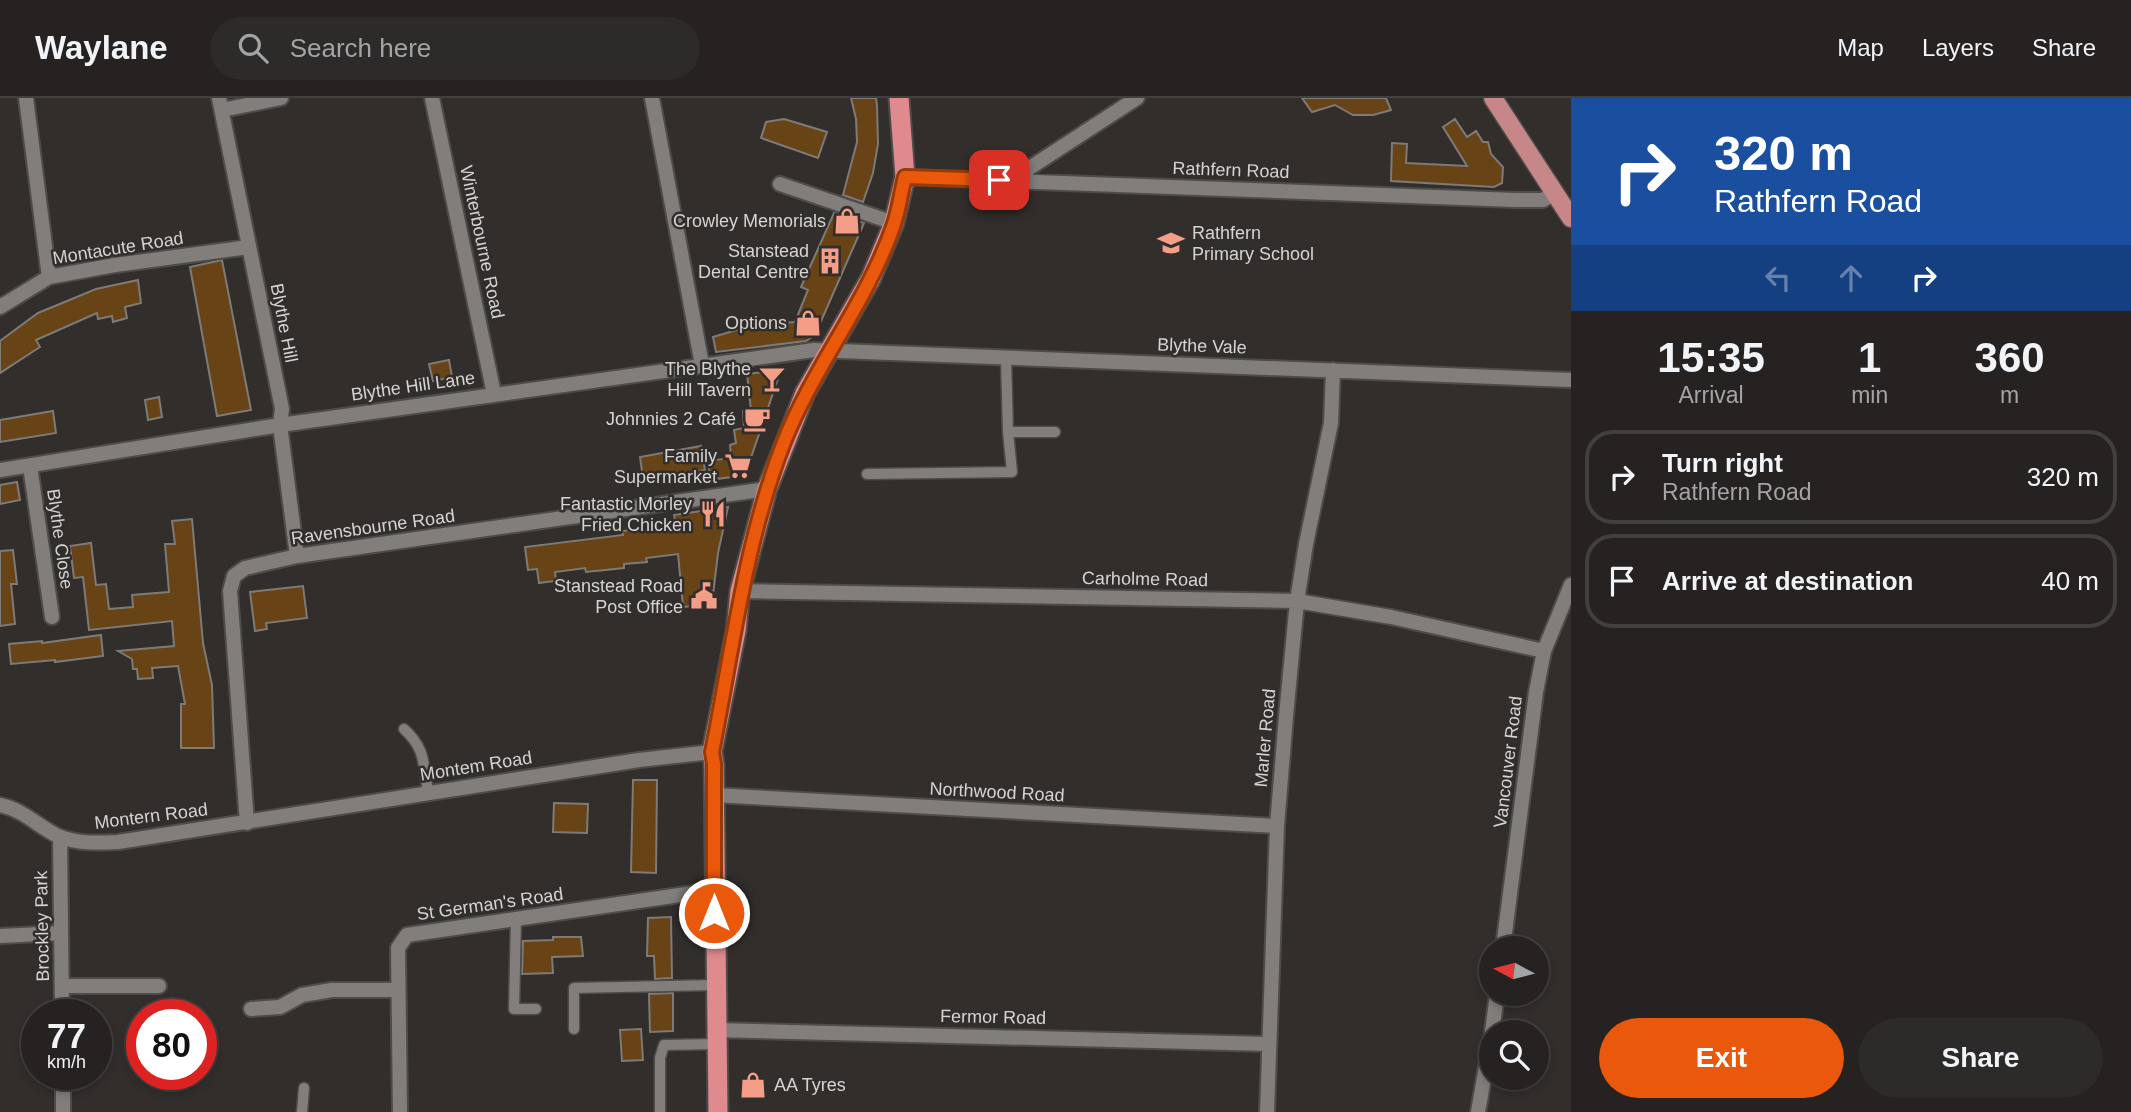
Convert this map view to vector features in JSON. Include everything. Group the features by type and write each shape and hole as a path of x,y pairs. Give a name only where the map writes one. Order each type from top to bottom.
{"highway":[{"path":"718,1112 712,752 736,631 740,591 767,489 805,393 871,278 894,223 905,177 899,98"}],"main road":[{"path":"1493,98 1571,218"}],"street":[{"path":"26,98 49,277"},
{"path":"220,104 281,98"},
{"name":"Winterbourne Road","path":"432,98 494,394"},
{"path":"652,98 702,365"},
{"path":"1023,181 1028,169 1137,98"},
{"name":"Blythe Hill","path":"220,104 282,409 280,425 297,556"},
{"name":"Rathfern Road","path":"905,177 1516,200 1543,200 1554,193"},
{"path":"780,184 894,223"},
{"name":"Montacute Road","path":"0,307 49,277 114,265 249,247"},
{"name":"Blythe Hill Lane","path":"0,470 280,425 832,349"},
{"name":"Blythe Vale","path":"832,349 886,354 1571,380"},
{"name":"Marler Road","path":"1267,1112 1277,826 1297,601 1331,423 1333,370"},
{"name":"Blythe Close","path":"30,466 51,617"},
{"name":"Ravensbourne Road","path":"247,823 230,591 234,576 245,568 297,556 767,489"},
{"name":"Vancouver Road","path":"1505,936 1544,651 1565,615 1571,585"},
{"name":"Carholme Road","path":"740,591 1297,601 1391,617 1544,651"},
{"name":"Montem Road","path":"247,823 428,792 639,760 712,752"},
{"name":"Northwood Road","path":"714,795 1277,826"},
{"path":"0,805 10,807 60,837"},
{"name":"Montern Road","path":"60,837 87,843 118,842 247,823"},
{"name":"Brockley Park","path":"60,837 62,999"},
{"name":"St German's Road","path":"400,1112 398,948 407,935 714,890"},
{"path":"0,936 61,933"},
{"path":"62,986 159,986"},
{"path":"251,1009 284,1006 302,995 332,990 398,990"},
{"name":"Fermor Road","path":"716,1037 1268,1044"},
{"path":"63,1090 63,1112"},
{"path":"1478,1112 1482,1090"}],"lane":[{"path":"867,474 1012,472 1006,359"},
{"path":"1008,432 1055,432"},
{"path":"404,729 416,740 421,750 428,792"},
{"path":"516,919 514,1009 536,1009"},
{"path":"574,1029 574,988 715,985"},
{"path":"660,1112 660,1058 664,1045 716,1037"},
{"path":"302,1112 304,1088"}],"building":[{"path":"851,98 876,98 877,106 878,144 873,173 863,202 843,195 857,142 856,119"},
{"path":"1302,98 1386,98 1391,110 1373,115 1353,115 1335,105 1312,112"},
{"path":"784,119 827,132 818,158 761,138 766,122"},
{"path":"1455,119 1467,137 1476,131 1483,142 1488,142 1491,154 1503,167 1502,183 1494,187 1391,181 1392,143 1407,144 1406,163 1467,166 1443,127"},
{"path":"834,213 864,223 815,335 806,341 716,352 713,337 757,324 795,322 808,290 801,287"},
{"path":"222,260 251,410 217,416 190,267"},
{"path":"138,280 141,303 125,307 127,318 113,322 112,316 98,319 97,313 36,340 40,347 0,373 0,341 38,313 96,289"},
{"path":"449,360 452,377 433,381 429,364"},
{"path":"781,370 745,475 710,480 708,461 731,458 730,445 736,443 734,430 744,428 743,411 751,410 747,374"},
{"path":"159,397 162,417 148,420 145,400"},
{"path":"53,411 56,433 0,442 0,420"},
{"path":"701,446 705,470 643,478 640,457"},
{"path":"17,482 20,500 0,504 0,485"},
{"path":"728,507 718,553 712,603 683,607 678,554 646,558 647,562 624,564 624,568 586,572 585,568 555,572 556,581 539,583 537,569 528,570 525,547 623,535 622,531 646,528 646,523 675,520 674,515"},
{"path":"192,519 203,643 212,685 214,748 181,748 181,704 185,704 178,666 152,668 153,678 138,679 132,659 118,651 174,646 172,621 89,630 83,577 74,578 70,546 91,543 96,585 106,584 109,609 133,607 132,595 169,592 165,544 175,544 172,521"},
{"path":"13,550 17,584 11,584 15,624 0,626 0,551"},
{"path":"303,586 307,618 266,623 267,629 255,631 250,592"},
{"path":"101,635 103,656 11,664 9,644 42,643"},
{"path":"633,780 657,780 656,873 631,872"},
{"path":"554,803 588,804 587,833 553,832"},
{"path":"671,917 672,978 655,979 654,956 647,956 648,918"},
{"path":"553,937 581,937 583,956 552,957 553,973 522,974 523,941 553,940"},
{"path":"673,993 673,1031 650,1032 649,994"},
{"path":"641,1029 643,1060 622,1061 620,1030"}],"place":[{"name":"Crowley Memorials","path":"847,221"},
{"name":"Rathfern Primary School","path":"1171,243"},
{"name":"Stanstead Dental Centre","path":"830,261"},
{"name":"Options","path":"808,323"},
{"name":"The Blythe Hill Tavern","path":"772,379"},
{"name":"Johnnies 2 Café","path":"757,419"},
{"name":"Family Supermarket","path":"738,466"},
{"name":"Fantastic Morley Fried Chicken","path":"713,514"},
{"name":"Stanstead Road Post Office","path":"704,596"},
{"name":"AA Tyres","path":"753,1085"}],"route":[{"path":"714,913 712,752 736,631 740,591 767,489 784,441 805,393 871,278 894,223 905,177 999,180"}]}
